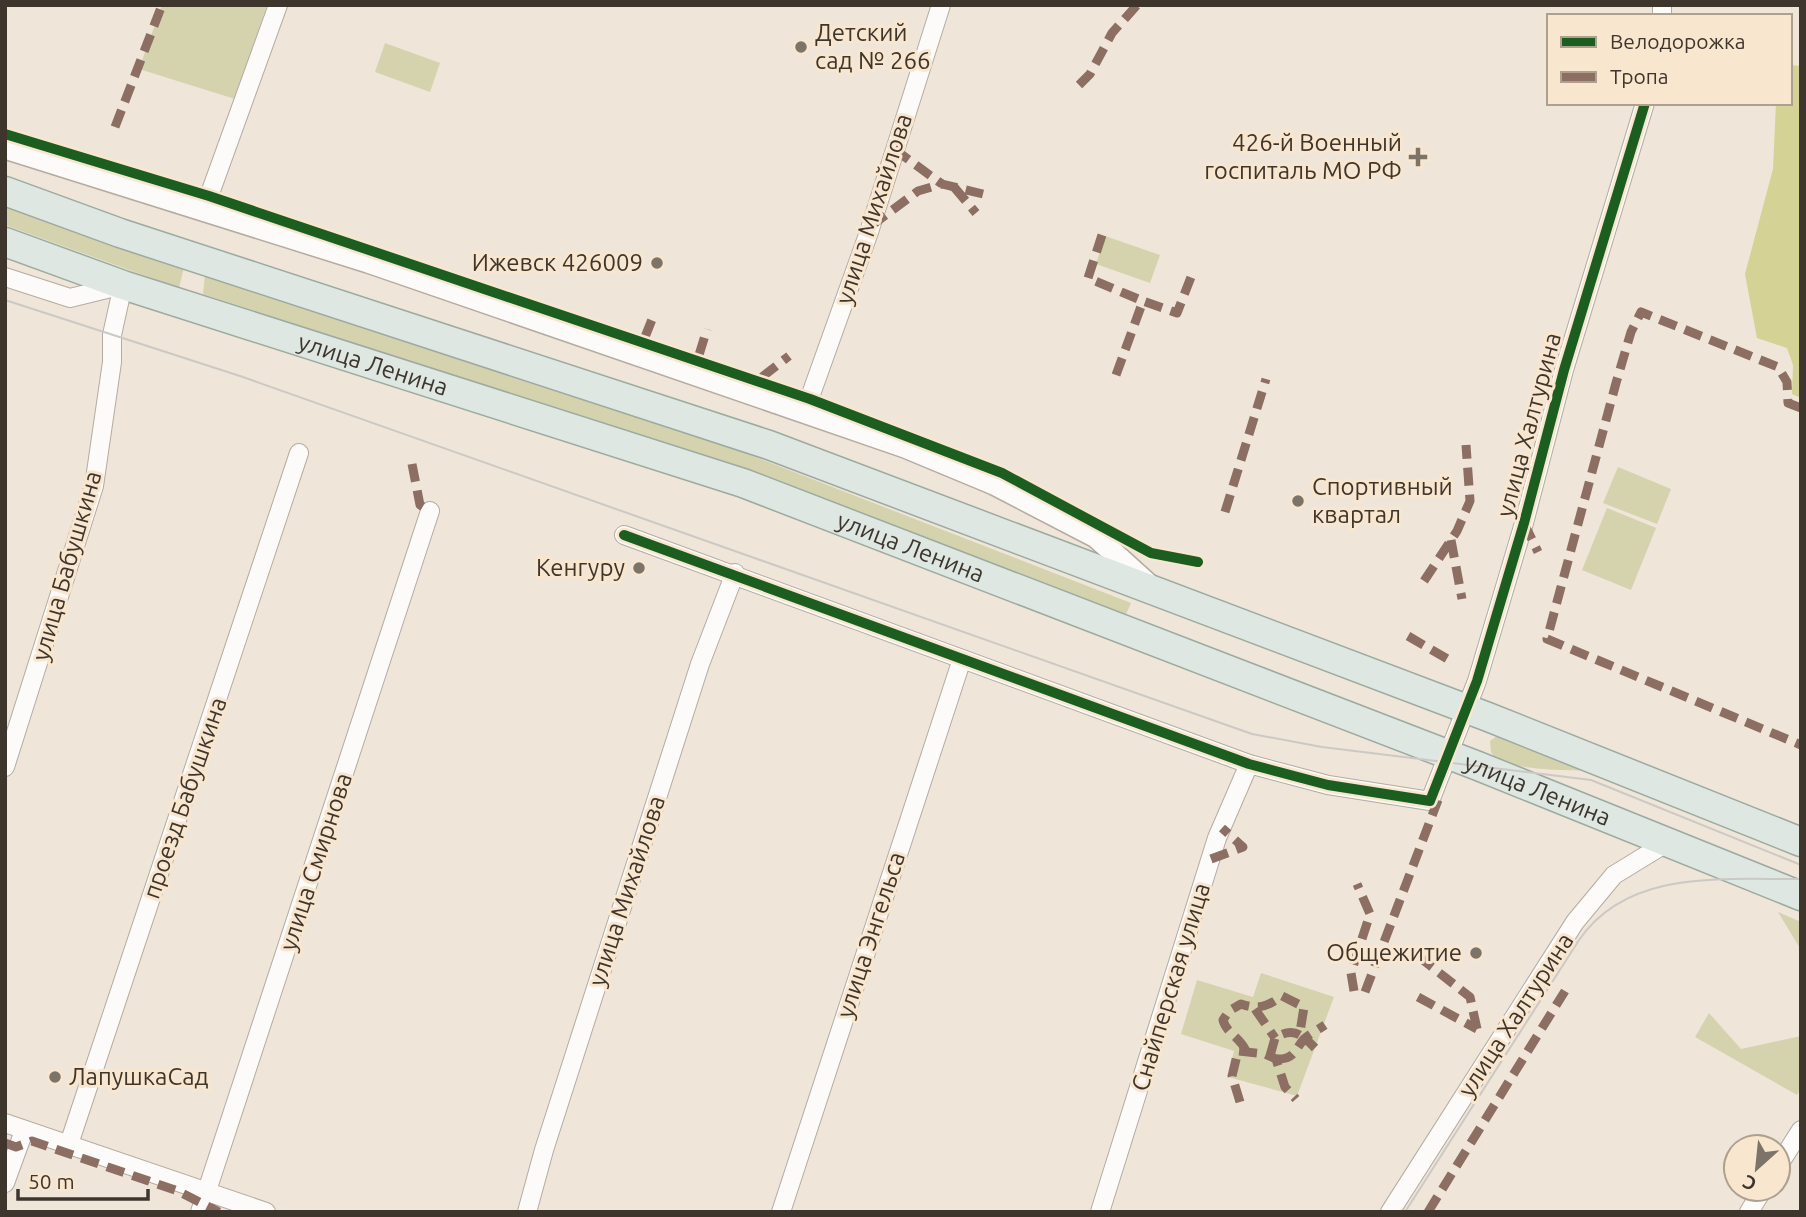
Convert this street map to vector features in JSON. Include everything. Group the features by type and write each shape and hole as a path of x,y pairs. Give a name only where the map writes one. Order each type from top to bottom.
{"main road":[{"name":"улица Ленина","path":"5,191 132,237 769,445 1464,708 1801,842"},
{"name":"улица Ленина","path":"5,242 124,285 743,483 1447,754 1801,896"},
{"path":"1140,636 1157,593"}],"street":[{"path":"204,210 278,5"},
{"name":"улица Михайлова","path":"805,411 869,232 941,5"},
{"name":"улица Халтурина","path":"1249,764 1328,785 1430,802 1481,668 1524,523 1564,370 1644,105"},
{"path":"5,148 368,262 905,447 994,484 1096,537 1157,593"},
{"path":"5,277 70,298 124,285"},
{"name":"улица Бабушкина","path":"5,767 94,485 112,362 112,335 124,285"},
{"name":"проезд Бабушкина","path":"69,1144 299,453"},
{"name":"улица Смирнова","path":"200,1212 430,511"},
{"path":"624,535 735,573 1249,764"},
{"name":"улица Михайлова","path":"527,1212 544,1150 700,664 735,573"},
{"name":"улица Энгельса","path":"781,1212 962,659"},
{"name":"Снайперская улица","path":"1100,1212 1217,838 1249,764"},
{"name":"улица Халтурина","path":"1390,1212 1575,922 1614,875 1668,842"},
{"path":"5,1123 266,1212"},
{"path":"5,1183 24,1130"}],"shaded area":[{"path":"162,5 267,5 235,99 139,69"},
{"path":"385,43 440,63 430,92 375,72"},
{"path":"1792,65 1801,66 1801,398 1792,394 1793,365 1787,348 1757,338 1745,274 1773,169 1776,105 1792,105"},
{"path":"5,201 184,267 179,288 5,225"},
{"path":"1105,236 1160,255 1150,283 1096,264"},
{"path":"205,274 691,432 1131,603 1123,621 620,429 203,294"},
{"path":"1618,467 1671,489 1657,524 1603,503"},
{"path":"1607,508 1656,528 1631,590 1582,570"},
{"path":"1503,732 1595,771 1539,769 1497,759 1491,752 1490,741"},
{"path":"1778,912 1801,922 1801,950"},
{"path":"1261,973 1334,997 1297,1096 1228,1077 1234,1051 1181,1034 1197,980 1253,997"},
{"path":"1709,1013 1741,1049 1801,1036 1801,1088 1797,1095 1695,1037"}],"tram line":[{"path":"5,300 240,376 1252,734 1322,747 1591,780 1801,865"},
{"path":"1405,1212 1579,940 1600,917 1624,900 1651,889 1680,883 1801,879"}],"marked path":[{"path":"115,127 162,5"},
{"path":"1079,85 1090,74 1112,33 1137,5"},
{"path":"894,149 942,184"},
{"path":"871,226 918,191 942,184 983,194"},
{"path":"954,187 976,213"},
{"path":"1102,235 1088,278 1143,301"},
{"path":"1116,375 1143,301 1177,313 1193,272"},
{"path":"645,337 655,312"},
{"path":"1801,408 1788,403 1787,382 1778,367 1641,312 1631,332 1616,383 1547,639 1801,745"},
{"path":"699,355 707,329"},
{"path":"762,377 789,356"},
{"path":"1225,512 1266,379"},
{"path":"1424,581 1457,531 1470,501 1466,445"},
{"path":"412,464 420,505 430,511"},
{"path":"1524,523 1538,552"},
{"path":"1451,540 1462,599"},
{"path":"1408,636 1451,661"},
{"path":"1365,992 1438,800"},
{"path":"1211,859 1243,847 1222,828"},
{"path":"1354,991 1351,973 1370,914 1357,884"},
{"path":"1418,956 1470,997 1477,1029"},
{"path":"1428,1212 1565,991"},
{"path":"1246,1051 1223,1020 1229,1011 1241,1004 1262,1006 1282,996 1304,1007 1300,1032"},
{"path":"1418,997 1477,1029"},
{"path":"1255,1009 1275,1038"},
{"path":"1276,1059 1290,1056 1304,1039 1325,1025"},
{"path":"1270,1056 1275,1038 1292,1032 1300,1035 1315,1048"},
{"path":"1240,1102 1232,1076 1238,1051 1265,1054 1276,1059 1285,1087 1296,1099"},
{"path":"5,1143 16,1147 32,1141 178,1191 219,1212"}],"cycle path":[{"path":"624,535 1249,764 1328,785 1430,801 1477,681 1524,523 1564,370 1644,105"},
{"path":"5,134 209,196 810,399 1002,473 1151,553 1198,562"}],"place":[{"name":"Детский сад № 266","path":"801,47"},
{"name":"426-й Военный госпиталь МО РФ","path":"1418,157"},
{"name":"Ижевск 426009","path":"657,263"},
{"name":"Спортивный квартал","path":"1298,501"},
{"name":"Кенгуру","path":"639,568"},
{"name":"Общежитие","path":"1476,953"},
{"name":"ЛапушкаСад","path":"55,1077"}]}
